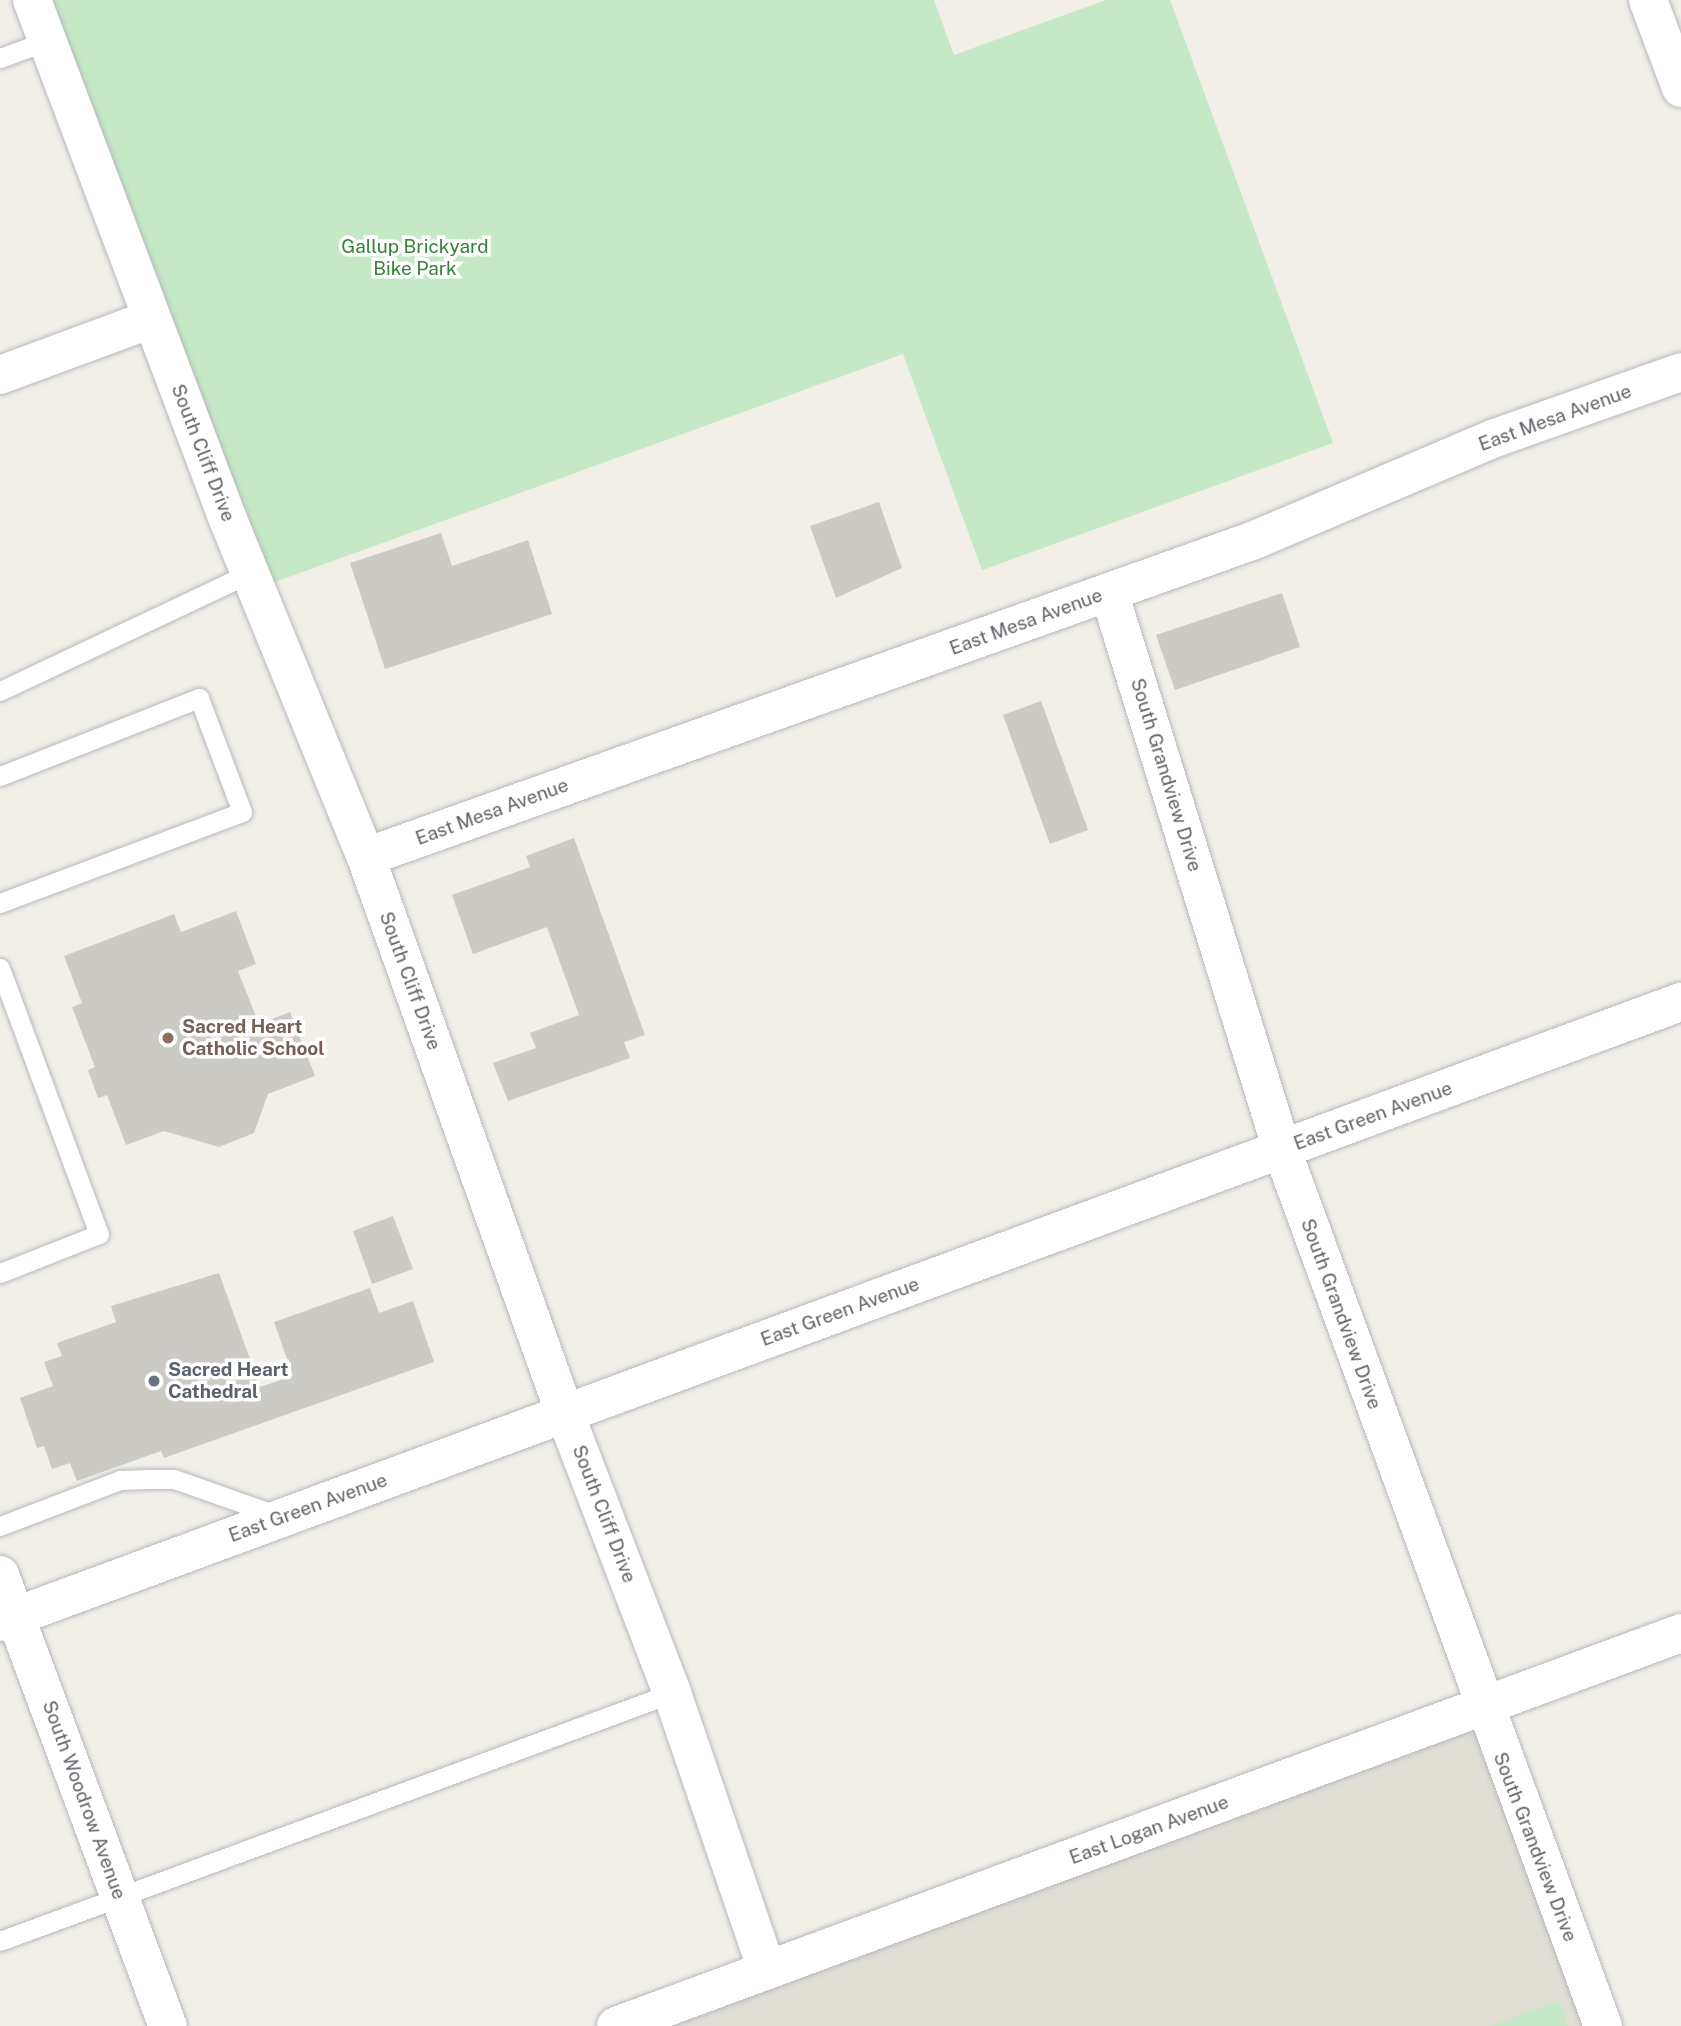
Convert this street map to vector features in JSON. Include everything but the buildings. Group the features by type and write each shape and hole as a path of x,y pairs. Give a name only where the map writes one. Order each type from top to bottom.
{"street":[{"name":"South Cliff Drive","path":"32,0 151,319 250,573 366,857 565,1414 672,1693 767,1970"},
{"path":"1648,0 1674,50 1681,88"},
{"path":"0,375 151,319"},
{"name":"East Mesa Avenue","path":"366,857 1252,541 1495,438 1681,372"},
{"name":"South Grandview Drive","path":"1109,592 1282,1150 1483,1706 1603,2026"},
{"name":"East Green Avenue","path":"8,1619 1681,1002"},
{"name":"South Woodrow Avenue","path":"0,1575 8,1619 120,1896 168,2026"},
{"name":"East Logan Avenue","path":"616,2026 1681,1633"}],"lane":[{"path":"0,58 49,40"},
{"path":"0,691 250,573"},
{"path":"0,776 199,698 242,812 0,903"},
{"path":"0,1273 99,1234 2,981"},
{"path":"0,1526 120,1480 148,1479 174,1479 284,1517"},
{"path":"0,1941 672,1693"}],"shaded area":[{"path":"1483,1706 1603,2026 616,2026"}],"green space":[{"name":"Gallup Brickyard Bike Park","path":"46,0 934,0 954,55 1106,0 1170,0 1333,443 982,570 903,354 261,587"},
{"path":"1559,2001 1568,2026 1490,2026"}],"place":[{"name":"Sacred Heart Catholic School","path":"168,1038"},
{"name":"Sacred Heart Cathedral","path":"154,1381"}]}
